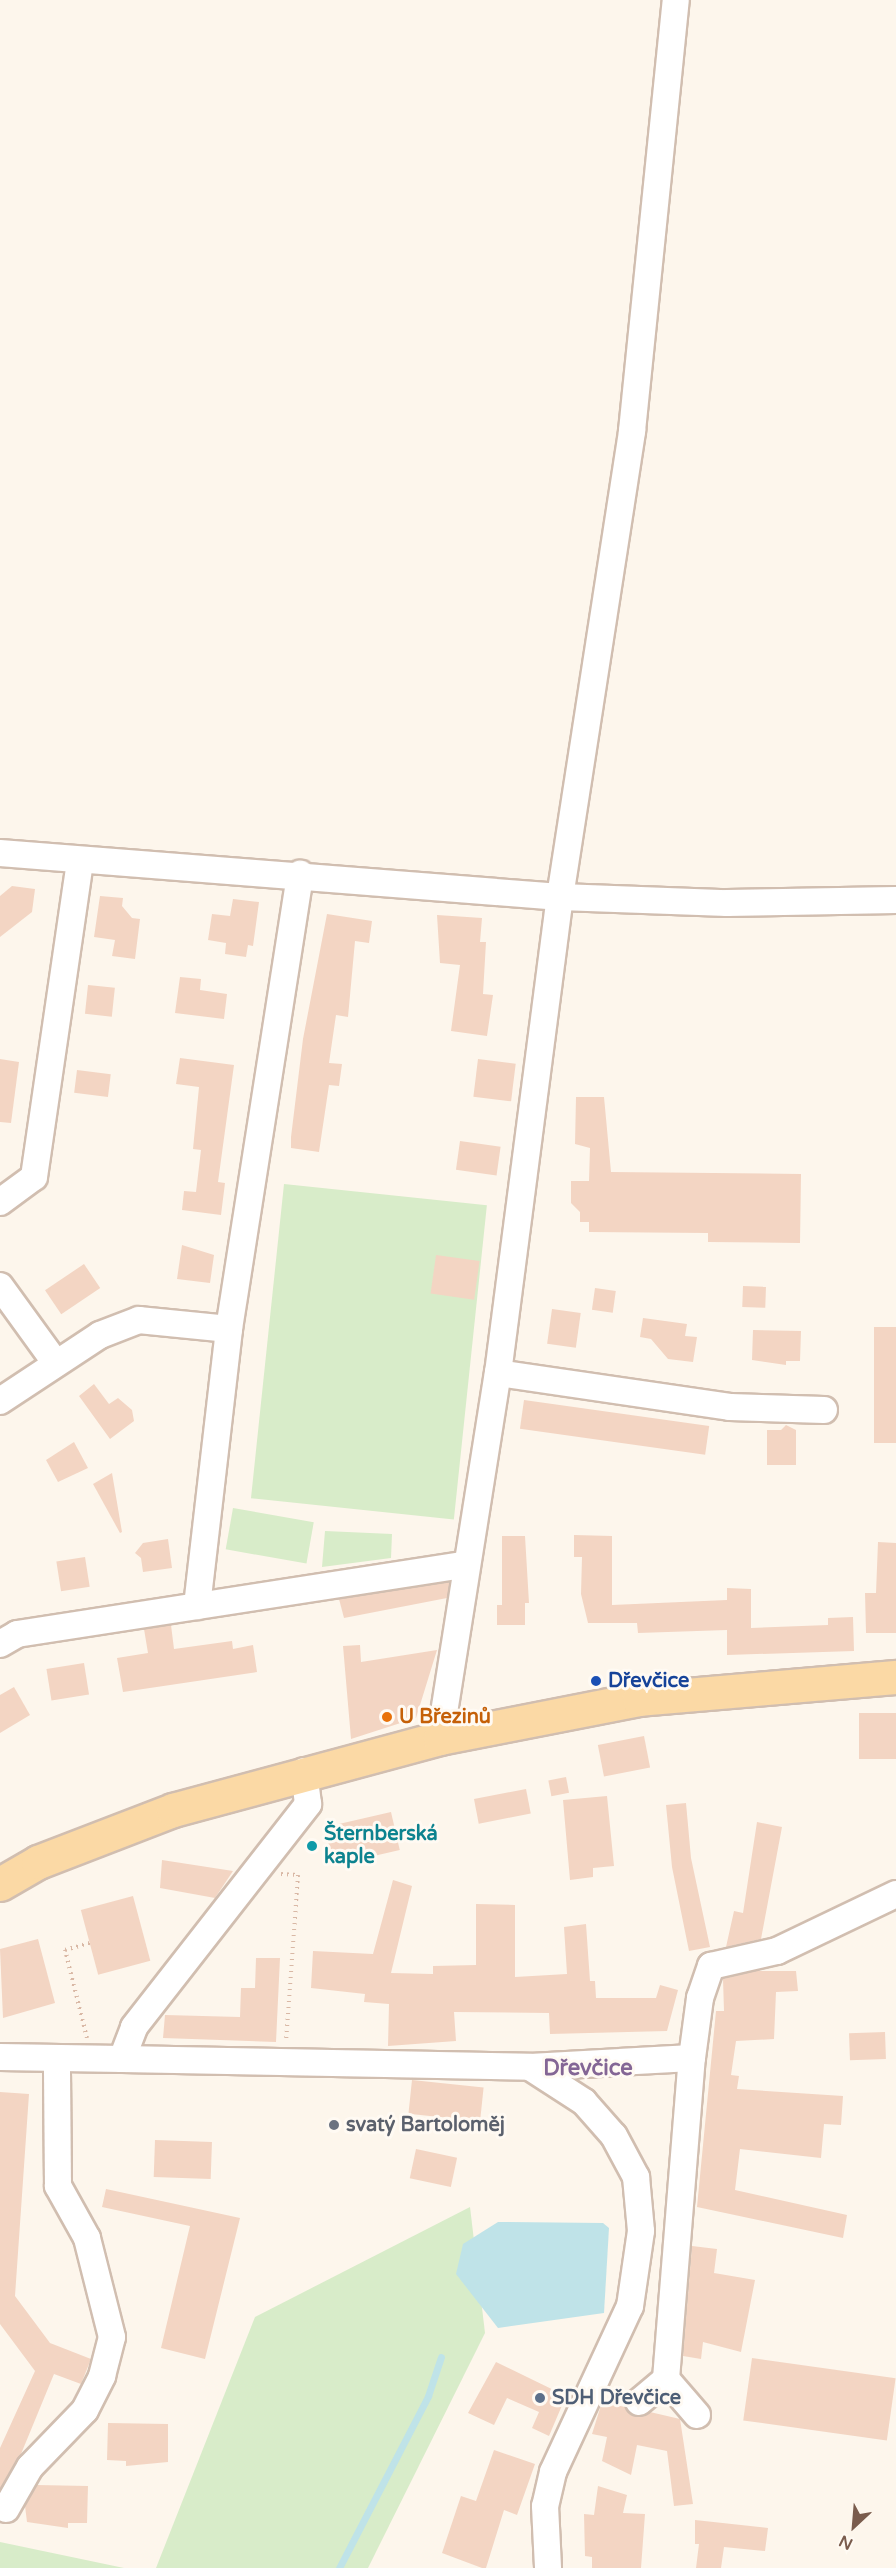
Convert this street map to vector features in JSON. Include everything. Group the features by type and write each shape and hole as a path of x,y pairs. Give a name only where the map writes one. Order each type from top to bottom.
{"main road":[{"path":"0,1884 38,1862 173,1810 304,1771 440,1738 639,1699 896,1677"}],"street":[{"path":"440,1738 498,1372 560,897 632,431 676,0"},
{"path":"0,853 80,862 300,874 560,897 728,903 896,900"},
{"path":"0,1202 34,1177 80,862"},
{"path":"197,1606 230,1329 300,874"},
{"path":"0,1286 55,1362"},
{"path":"0,1401 55,1362 100,1335 139,1320 230,1329"},
{"path":"498,1372 730,1407 824,1410"},
{"path":"0,1644 17,1634 467,1564"},
{"path":"122,2059 134,2027 308,1804 304,1771"},
{"path":"639,2402 666,2379 692,2058 700,1998 711,1966 777,1951 896,1894"},
{"path":"0,2056 57,2060 122,2059 530,2067 692,2058"},
{"path":"6,2509 30,2467 85,2410 102,2376 112,2337 87,2238 58,2186 57,2060"},
{"path":"530,2067 561,2083 614,2136 636,2177 641,2231 630,2306 553,2472 545,2506 547,2564"},
{"path":"666,2379 697,2415"}],"path":[{"path":"255,1874 298,1875 285,2063"},
{"path":"89,2044 65,1950 90,1943"}],"green space":[{"path":"284,1184 487,1205 454,1520 251,1498"},
{"path":"233,1508 314,1522 306,1564 226,1549"},
{"path":"325,1531 392,1534 391,1558 322,1567"},
{"path":"470,2207 485,2333 368,2568 156,2568 255,2317"},
{"path":"0,2542 124,2568 0,2568"}],"water":[{"path":"498,2222 603,2223 609,2228 604,2313 498,2328 456,2274 463,2244"}],"building":[{"path":"12,886 35,889 32,912 0,937 0,896"},
{"path":"100,896 123,898 122,906 132,918 140,919 135,959 112,956 115,940 94,937"},
{"path":"233,899 259,902 253,946 248,945 246,957 225,954 226,943 208,940 212,914 230,916"},
{"path":"327,914 372,921 369,943 355,941 348,1017 336,1015 329,1063 342,1064 339,1086 329,1085 319,1152 291,1148 291,1137 303,1039"},
{"path":"437,915 482,918 480,942 486,942 483,994 493,995 487,1036 451,1031 460,965 440,963"},
{"path":"180,977 201,979 200,990 227,994 224,1019 175,1013"},
{"path":"88,985 115,988 112,1017 85,1014"},
{"path":"180,1058 234,1065 218,1182 225,1183 221,1215 182,1210 184,1191 196,1192 201,1150 193,1149 199,1087 176,1084"},
{"path":"0,1059 19,1062 11,1123 0,1122"},
{"path":"478,1059 516,1064 511,1101 473,1097"},
{"path":"77,1070 111,1074 108,1097 74,1093"},
{"path":"576,1097 604,1097 611,1172 801,1174 800,1243 708,1242 708,1233 589,1232 589,1222 580,1222 580,1212 571,1203 571,1181 589,1181 590,1148 575,1144"},
{"path":"460,1141 501,1147 497,1175 456,1170"},
{"path":"182,1245 214,1255 210,1283 177,1279"},
{"path":"436,1255 480,1261 474,1300 431,1294"},
{"path":"84,1264 100,1288 61,1314 45,1290"},
{"path":"743,1286 766,1287 765,1308 742,1307"},
{"path":"595,1288 616,1291 613,1313 592,1310"},
{"path":"552,1309 581,1313 576,1348 547,1344"},
{"path":"643,1318 687,1324 685,1336 697,1337 693,1362 668,1359 651,1339 640,1337"},
{"path":"874,1327 896,1327 896,1443 874,1443"},
{"path":"753,1330 801,1331 800,1361 786,1361 786,1365 752,1360"},
{"path":"94,1384 109,1404 118,1398 132,1410 134,1421 110,1439 79,1396"},
{"path":"524,1400 709,1426 705,1455 520,1429"},
{"path":"786,1425 796,1430 796,1465 767,1465 767,1430 781,1430"},
{"path":"74,1442 88,1468 58,1482 46,1460"},
{"path":"112,1473 122,1532 120,1533 93,1484"},
{"path":"574,1535 612,1536 612,1605 727,1600 727,1588 751,1589 751,1628 828,1625 828,1618 853,1617 854,1651 727,1655 727,1630 638,1633 637,1623 588,1623 581,1594 582,1557 574,1557"},
{"path":"502,1536 525,1536 529,1603 525,1603 525,1625 497,1625 497,1605 502,1605"},
{"path":"168,1539 172,1568 143,1572 141,1558 135,1553 143,1543"},
{"path":"878,1542 896,1543 896,1633 866,1633 865,1593 876,1593"},
{"path":"85,1557 90,1587 61,1591 56,1562"},
{"path":"450,1582 447,1598 344,1618 339,1599"},
{"path":"171,1625 174,1649 232,1641 233,1649 253,1645 257,1672 123,1692 117,1658 148,1653 144,1629"},
{"path":"360,1645 361,1662 437,1650 416,1718 351,1739 343,1646"},
{"path":"84,1663 89,1695 51,1701 46,1669"},
{"path":"14,1687 30,1715 0,1733 0,1695"},
{"path":"859,1713 896,1713 896,1759 859,1759"},
{"path":"644,1736 650,1767 604,1776 598,1745"},
{"path":"566,1777 569,1793 551,1796 548,1780"},
{"path":"526,1789 531,1814 479,1824 474,1799"},
{"path":"607,1796 614,1866 593,1868 593,1877 570,1880 563,1800"},
{"path":"686,1803 691,1858 710,1947 689,1951 672,1867 666,1805"},
{"path":"391,1812 400,1850 334,1865 325,1827"},
{"path":"757,1822 782,1827 761,1939 726,1947 734,1911 743,1913"},
{"path":"162,1860 233,1871 215,1898 160,1888"},
{"path":"393,1880 412,1886 391,1973 433,1974 433,1966 476,1965 476,1904 515,1905 515,1977 567,1974 564,1927 586,1924 590,1981 595,1981 596,1998 656,1998 660,1985 678,1990 667,2031 550,2034 549,2013 454,2012 456,2041 388,2046 389,2004 364,2002 365,1994 311,1988 313,1951 373,1954"},
{"path":"133,1896 150,1961 98,1975 81,1910"},
{"path":"38,1939 55,2003 3,2018 0,1949"},
{"path":"256,1958 280,1958 276,2042 163,2038 165,2015 240,2017 241,1988 255,1988"},
{"path":"755,1971 796,1971 798,1991 776,1992 774,2039 736,2041 731,2075 739,2076 737,2089 843,2096 841,2125 824,2124 821,2158 740,2149 735,2190 847,2215 843,2238 697,2207 716,2011 724,2011 723,1979"},
{"path":"885,2032 886,2059 850,2060 849,2033"},
{"path":"412,2080 484,2088 480,2121 408,2114"},
{"path":"0,2092 29,2094 15,2296 50,2343 91,2359 81,2384 54,2374 21,2454 0,2489 0,2448 35,2371 0,2324"},
{"path":"155,2140 212,2142 211,2179 154,2177"},
{"path":"416,2149 457,2158 451,2187 410,2178"},
{"path":"106,2189 240,2218 205,2359 161,2348 190,2226 102,2207"},
{"path":"692,2246 717,2249 714,2273 755,2280 741,2352 703,2342 701,2359 683,2356"},
{"path":"752,2358 896,2378 887,2441 743,2420"},
{"path":"496,2362 566,2396 549,2436 532,2428 539,2412 507,2398 494,2425 468,2413"},
{"path":"602,2402 625,2407 635,2416 650,2412 680,2419 693,2504 674,2506 667,2451 637,2445 631,2475 602,2461 607,2437 592,2434"},
{"path":"108,2423 168,2424 168,2462 126,2466 126,2461 107,2460"},
{"path":"494,2450 535,2464 517,2515 504,2510 486,2568 482,2568 442,2553 461,2496 476,2501"},
{"path":"37,2485 88,2486 87,2523 68,2523 68,2528 27,2522 25,2506"},
{"path":"598,2486 627,2495 623,2513 645,2514 641,2568 592,2568 592,2557 585,2556 584,2514 594,2515"},
{"path":"695,2520 768,2528 765,2551 724,2547 721,2568 696,2568 699,2544 695,2544"}],"waterway":[{"path":"339,2568 428,2396 441,2357"}],"place":[{"name":"Dřevčice","path":"596,1681"},
{"name":"U Březinů","path":"387,1717"},
{"name":"Šternberská kaple","path":"312,1846"},
{"name":"svatý Bartoloměj","path":"334,2125"},
{"name":"SDH Dřevčice","path":"540,2398"}],"district":[{"name":"Dřevčice","path":"588,2069"}]}
